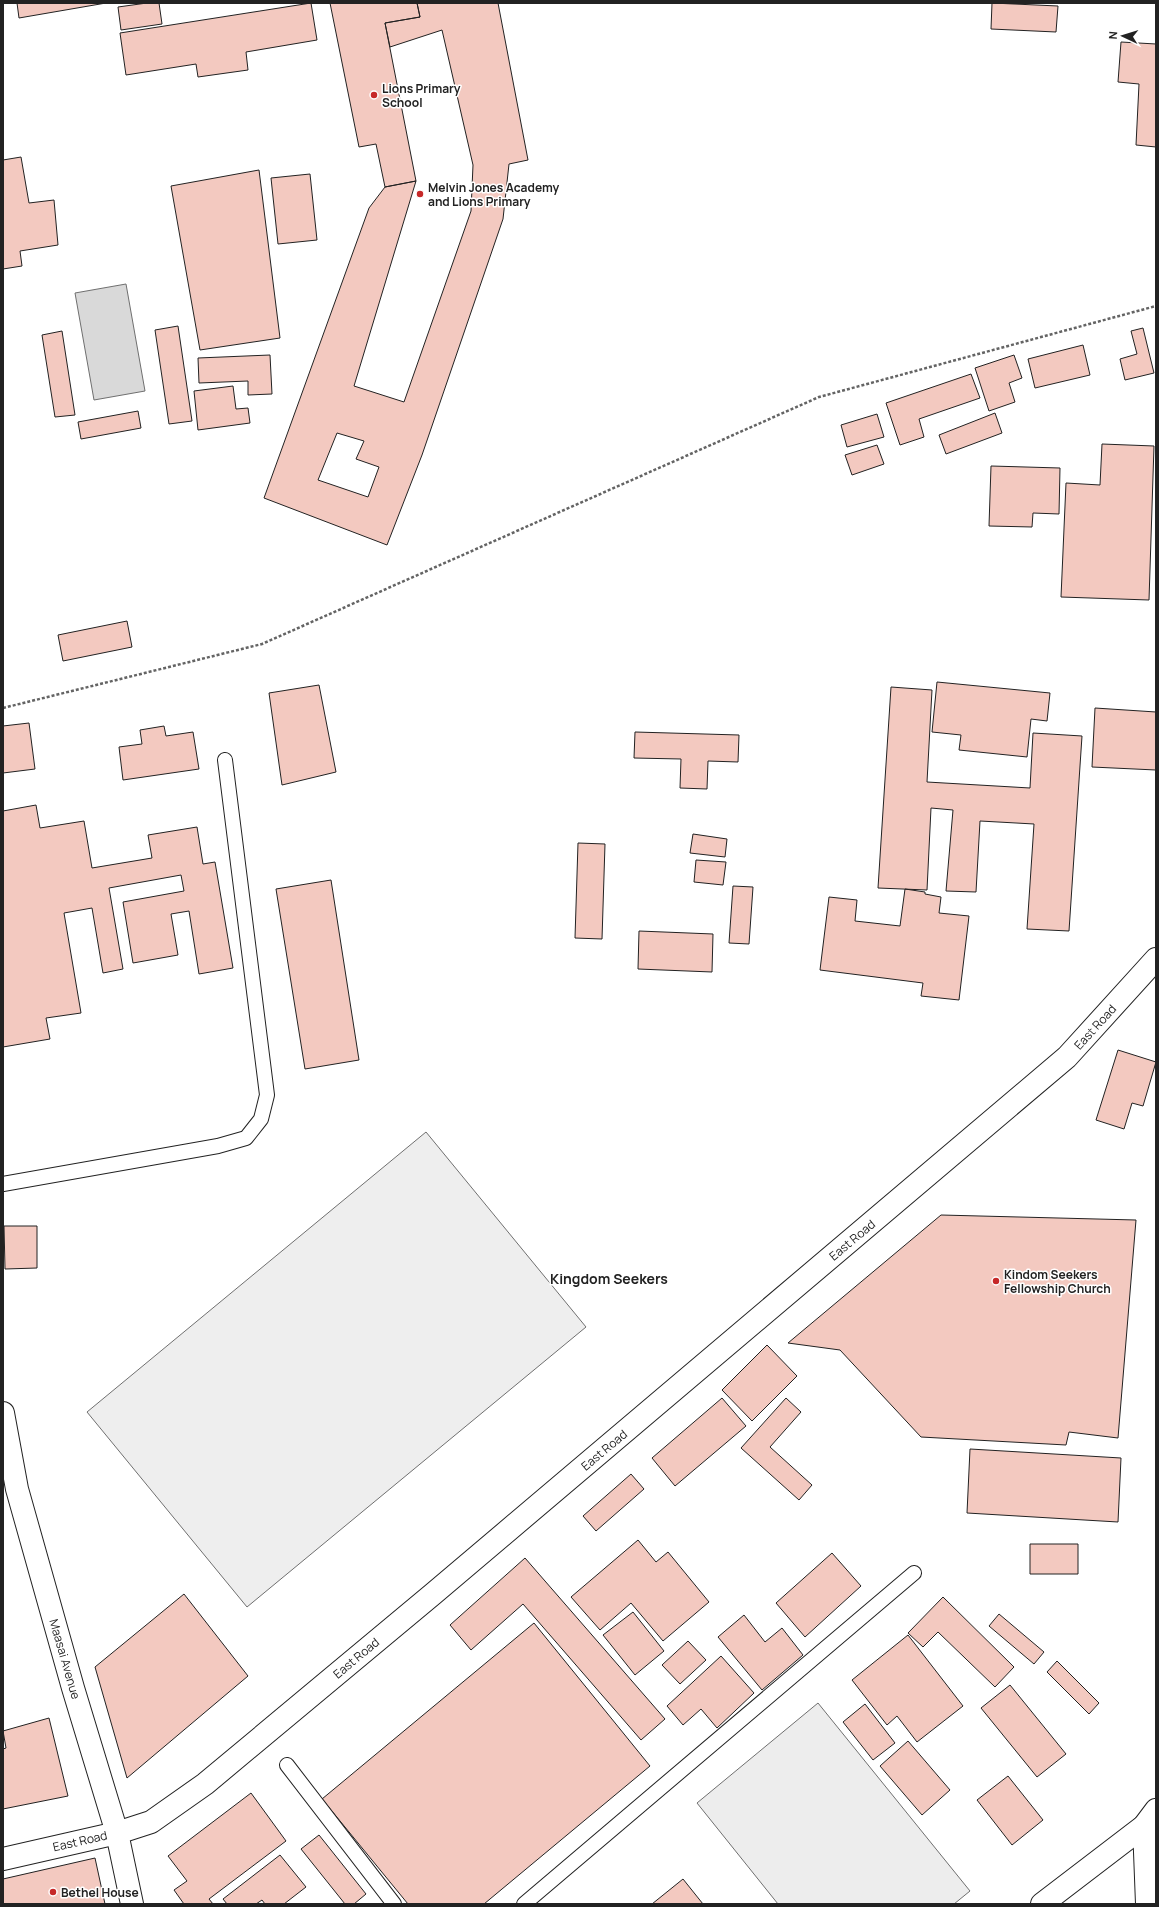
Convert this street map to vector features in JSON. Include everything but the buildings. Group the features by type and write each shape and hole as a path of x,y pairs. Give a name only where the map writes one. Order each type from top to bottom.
{"street":[{"name":"East Road","path":"3,1859 117,1832 151,1822 205,1784 445,1584 1067,1057 1156,959"},
{"name":"Maasai Avenue","path":"3,1413 17,1489 73,1688 117,1832 132,1904"},
{"path":"1042,1904 1150,1818"},
{"path":"1147,1904 1150,1818"}],"lane":[{"path":"3,1184 218,1146 246,1138 261,1119 267,1095 225,760"},
{"path":"524,1904 914,1573"},
{"path":"287,1765 394,1904"}],"path":[{"path":"3,708 262,644 819,397 1156,306"}],"shaded area":[{"path":"126,284 145,391 94,400 75,293"},
{"path":"426,1132 586,1327 247,1607 87,1412"},
{"path":"818,1703 970,1891 954,1904 778,1904 697,1803"}],"place":[{"name":"Lions Primary School","path":"374,95"},
{"name":"Melvin Jones Academy and Lions Primary","path":"420,194"},
{"name":"Kindom Seekers Fellowship Church","path":"996,1281"},
{"name":"Bethel House","path":"53,1892"}],"district":[{"name":"Kingdom Seekers","path":"609,1278"}]}
